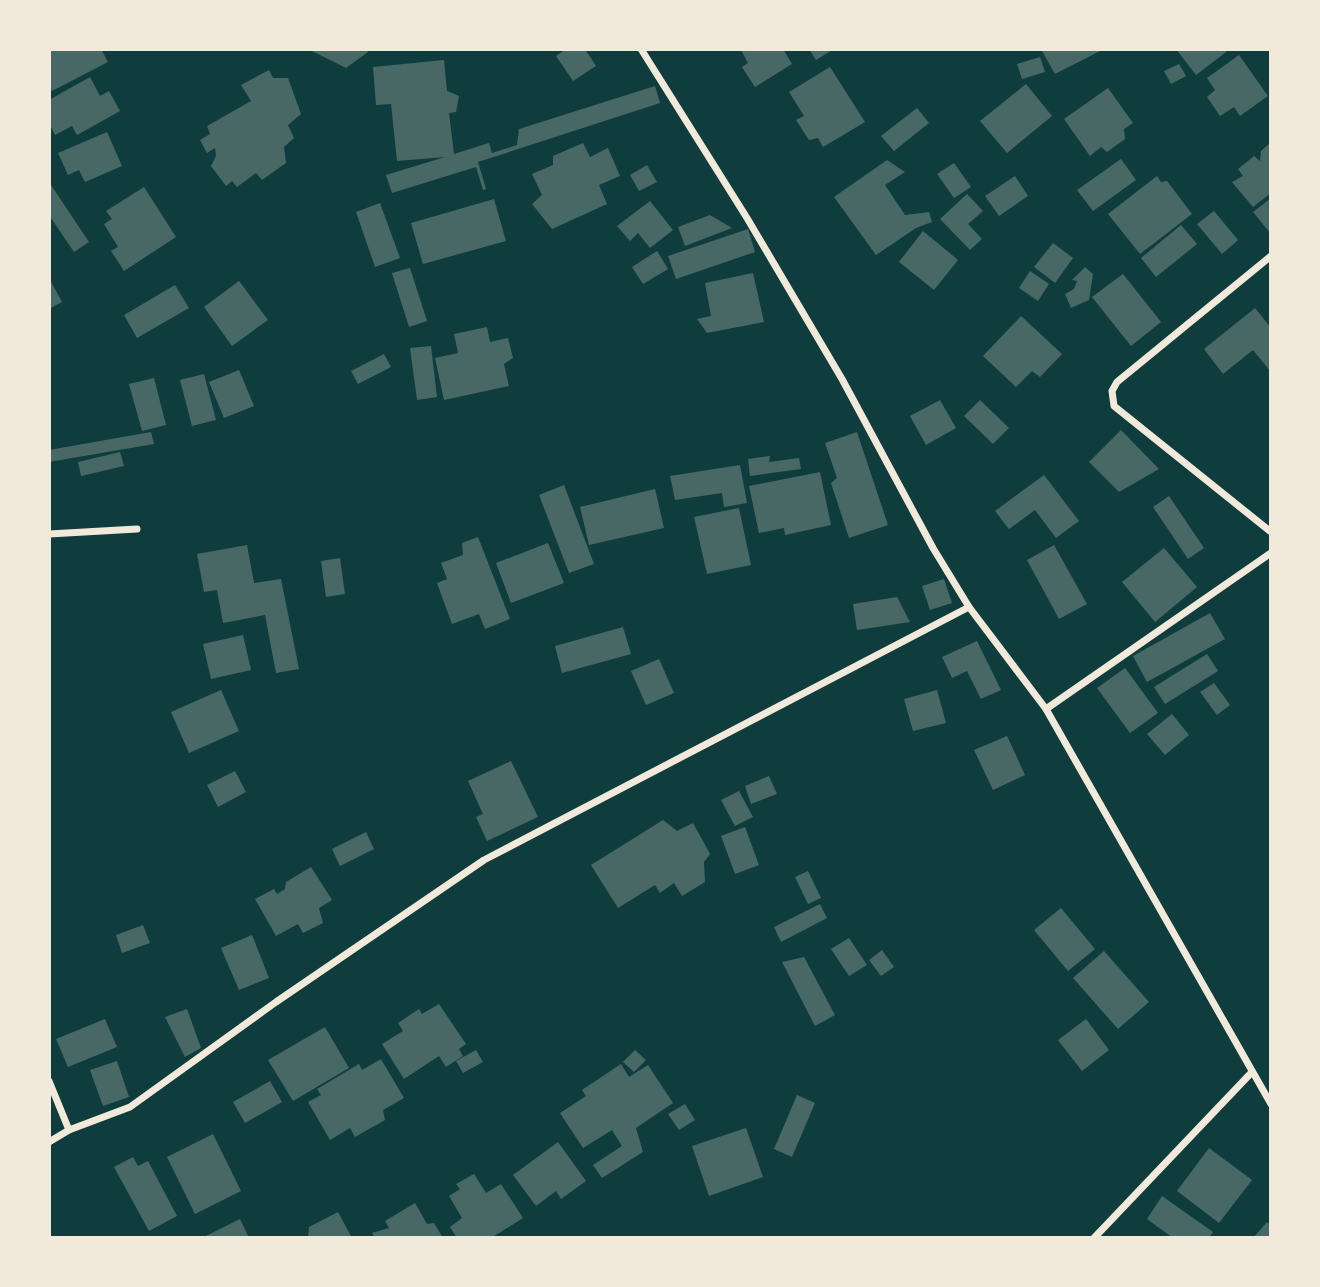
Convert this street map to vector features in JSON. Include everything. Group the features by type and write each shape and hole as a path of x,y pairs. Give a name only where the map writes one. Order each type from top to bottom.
{"street":[{"path":"641,49 747,218 842,379 933,548 969,607 1046,709 1271,1104"},
{"path":"1271,256 1117,382 1112,391 1114,406 1271,532"},
{"path":"49,534 137,529"},
{"path":"1046,709 1271,553"},
{"path":"49,1142 69,1130 130,1107 276,1002 484,860 969,607"},
{"path":"1094,1238 1252,1072"},
{"path":"49,1081 69,1130"}],"building":[{"path":"49,49 101,49 108,62 52,91 49,85"},
{"path":"308,49 365,49 368,52 346,68"},
{"path":"566,49 585,49 596,66 573,81 556,56"},
{"path":"742,49 783,49 792,64 755,87 742,67 748,63"},
{"path":"809,49 834,49 816,60"},
{"path":"1041,49 1104,49 1055,74"},
{"path":"1176,49 1230,49 1196,75"},
{"path":"1239,55 1268,96 1240,116 1234,107 1220,116 1207,97 1215,90 1207,78"},
{"path":"1040,57 1045,72 1022,79 1017,64"},
{"path":"444,60 447,91 459,96 456,112 449,113 454,154 489,143 492,153 517,145 519,129 655,86 660,103 478,162 486,189 483,190 476,167 392,193 386,175 445,157 397,161 391,104 376,105 373,67"},
{"path":"1179,64 1186,76 1171,84 1164,71"},
{"path":"830,67 865,122 823,147 818,138 809,140 796,120 804,116 789,92"},
{"path":"269,70 273,78 288,78 301,114 288,125 294,138 284,147 286,163 262,180 256,173 237,187 232,181 226,186 211,166 216,156 215,148 207,153 200,140 210,134 207,126 251,101 241,85"},
{"path":"90,77 100,96 109,91 120,111 77,135 72,126 55,135 49,123 49,100"},
{"path":"1026,84 1052,116 1007,153 980,121"},
{"path":"1108,88 1133,123 1124,129 1125,139 1107,152 1101,147 1090,156 1064,119"},
{"path":"917,108 929,123 894,151 881,136"},
{"path":"107,132 122,166 85,182 79,170 68,175 58,153"},
{"path":"1271,142 1271,193 1253,207 1232,182 1243,176 1238,169 1254,156 1260,161 1261,151"},
{"path":"583,143 590,157 608,148 620,176 599,185 607,204 552,229 532,204 542,195 532,174 553,165 553,156"},
{"path":"1121,159 1136,180 1093,211 1077,190"},
{"path":"887,160 905,172 885,185 905,215 929,212 932,222 916,228 876,255 834,197"},
{"path":"954,163 971,187 954,198 937,174"},
{"path":"647,165 657,182 639,191 630,175"},
{"path":"1015,176 1028,196 999,216 985,196"},
{"path":"1157,176 1161,182 1167,181 1192,214 1140,254 1108,214"},
{"path":"49,182 89,242 74,252 49,215"},
{"path":"144,187 176,237 124,271 111,251 118,247 104,224 112,219 106,211"},
{"path":"967,194 983,211 968,224 982,239 970,250 940,219"},
{"path":"1271,198 1271,234 1253,212"},
{"path":"494,199 506,241 423,264 411,223"},
{"path":"650,201 673,230 650,248 638,233 630,241 617,226"},
{"path":"380,203 400,258 375,267 356,212"},
{"path":"1214,211 1238,240 1222,254 1197,224"},
{"path":"710,215 732,228 685,246 678,227"},
{"path":"1181,225 1197,244 1156,277 1141,258"},
{"path":"748,229 755,252 676,279 668,256"},
{"path":"923,231 958,260 934,290 899,262"},
{"path":"1053,243 1073,258 1055,283 1034,267"},
{"path":"657,251 668,269 643,284 632,267"},
{"path":"1085,267 1093,274 1089,300 1071,308 1065,294 1074,289 1077,281 1072,280"},
{"path":"410,268 427,321 409,327 392,273"},
{"path":"1030,271 1049,284 1038,301 1019,288"},
{"path":"753,273 764,322 707,333 697,319 711,316 705,283"},
{"path":"1123,274 1161,322 1131,346 1092,297"},
{"path":"49,278 62,302 49,309"},
{"path":"239,281 268,320 232,346 204,307"},
{"path":"175,285 189,308 137,338 124,315"},
{"path":"1255,308 1271,328 1271,372 1253,350 1223,374 1204,349"},
{"path":"1021,316 1062,354 1040,377 1032,371 1016,387 983,356"},
{"path":"487,327 490,342 508,338 513,358 504,364 509,386 444,400 435,358 458,353 454,334"},
{"path":"431,346 437,397 417,400 410,348"},
{"path":"384,354 391,367 358,384 351,371"},
{"path":"239,370 254,406 224,418 209,382"},
{"path":"204,374 216,420 192,426 180,380"},
{"path":"154,378 166,425 142,431 129,384"},
{"path":"940,400 956,428 926,445 910,416"},
{"path":"980,400 1009,428 993,444 964,416"},
{"path":"1121,430 1159,469 1119,492 1089,462"},
{"path":"151,432 154,444 49,462 49,450"},
{"path":"857,432 888,525 849,538 831,483 837,478 825,443"},
{"path":"120,452 124,466 81,476 78,462"},
{"path":"770,456 769,462 799,458 801,469 750,476 748,459"},
{"path":"740,465 747,503 724,507 722,493 675,500 670,476"},
{"path":"820,472 831,525 785,535 784,528 759,533 749,486"},
{"path":"1044,475 1079,521 1056,538 1035,510 1009,529 995,511"},
{"path":"564,485 594,564 569,573 539,495"},
{"path":"655,489 664,528 589,545 580,507"},
{"path":"1169,496 1204,548 1188,559 1153,507"},
{"path":"739,508 751,565 707,574 694,517"},
{"path":"478,537 510,619 485,629 479,614 452,624 437,583 447,579 441,563 463,555 462,543"},
{"path":"548,543 564,583 511,603 496,563"},
{"path":"247,545 254,583 281,579 299,669 276,673 265,615 223,623 217,590 204,592 197,554"},
{"path":"1054,545 1087,604 1059,619 1027,560"},
{"path":"1164,548 1197,587 1155,622 1122,582"},
{"path":"340,558 345,594 326,597 321,561"},
{"path":"944,579 952,603 930,610 922,586"},
{"path":"897,597 910,622 857,630 853,604"},
{"path":"1210,613 1225,639 1147,682 1133,656"},
{"path":"623,627 631,654 562,673 555,646"},
{"path":"243,635 251,670 211,679 203,644"},
{"path":"977,641 1001,690 981,699 967,671 952,678 942,657"},
{"path":"1207,654 1218,671 1165,704 1154,687"},
{"path":"659,659 674,693 646,705 631,671"},
{"path":"1125,668 1158,713 1130,733 1097,688"},
{"path":"1214,683 1230,705 1217,715 1200,692"},
{"path":"221,690 239,731 189,753 171,712"},
{"path":"937,690 946,723 913,731 904,699"},
{"path":"1172,714 1189,735 1165,755 1147,734"},
{"path":"1007,736 1025,775 993,790 974,750"},
{"path":"511,761 538,817 487,841 476,817 483,814 468,781"},
{"path":"235,771 246,792 218,807 207,785"},
{"path":"769,776 777,794 751,804 745,786"},
{"path":"739,791 753,817 735,826 721,800"},
{"path":"663,820 677,831 693,823 710,854 704,862 705,882 682,896 674,883 660,893 655,885 618,908 591,865"},
{"path":"745,827 759,865 735,874 721,836"},
{"path":"366,832 374,849 340,866 332,849"},
{"path":"311,867 332,900 319,908 323,923 303,933 298,924 276,936 255,899 274,889 277,894 285,889 286,882"},
{"path":"808,871 821,898 808,904 795,877"},
{"path":"820,904 827,918 781,942 774,927"},
{"path":"1061,908 1095,949 1068,971 1034,930"},
{"path":"143,925 150,943 122,953 116,935"},
{"path":"252,935 269,978 239,990 221,948"},
{"path":"849,938 867,965 849,976 831,949"},
{"path":"882,950 894,967 881,976 869,960"},
{"path":"1104,951 1149,1002 1118,1029 1073,978"},
{"path":"804,957 835,1015 815,1026 782,962"},
{"path":"439,1004 466,1044 459,1049 463,1056 446,1067 439,1056 404,1079 382,1044 403,1031 398,1023 419,1009 422,1014"},
{"path":"187,1009 201,1048 185,1057 165,1017"},
{"path":"105,1019 117,1047 68,1067 56,1039"},
{"path":"1086,1019 1109,1050 1082,1071 1058,1040"},
{"path":"325,1027 349,1068 293,1101 268,1060"},
{"path":"476,1050 483,1062 463,1073 456,1061"},
{"path":"635,1050 646,1060 634,1072 623,1062"},
{"path":"381,1059 404,1098 383,1110 385,1120 355,1137 350,1128 330,1140 308,1102 321,1095 317,1089 359,1064 362,1070"},
{"path":"117,1061 129,1097 103,1106 90,1070"},
{"path":"621,1064 629,1077 648,1065 673,1103 636,1128 643,1152 602,1178 593,1165 622,1146 612,1130 583,1148 560,1113 586,1096 582,1090"},
{"path":"270,1081 282,1102 245,1123 233,1102"},
{"path":"797,1095 815,1103 792,1157 774,1149"},
{"path":"685,1104 695,1120 679,1130 668,1114"},
{"path":"746,1128 763,1177 709,1196 692,1146"},
{"path":"213,1134 241,1191 195,1214 167,1157"},
{"path":"558,1142 586,1181 561,1199 556,1191 536,1206 513,1175"},
{"path":"1209,1148 1252,1180 1219,1223 1177,1191"},
{"path":"133,1157 138,1166 148,1161 177,1216 149,1231 114,1167"},
{"path":"474,1174 486,1193 501,1184 523,1218 491,1238 457,1238 450,1227 462,1218 449,1196 460,1189 456,1184"},
{"path":"1162,1196 1213,1232 1209,1238 1173,1238 1147,1219"},
{"path":"415,1203 427,1224 434,1223 443,1238 375,1238 372,1233 389,1228 385,1221"},
{"path":"338,1212 352,1238 308,1238 309,1227"},
{"path":"240,1219 249,1238 202,1238"},
{"path":"1267,1222 1271,1225 1271,1238 1253,1238"}]}
